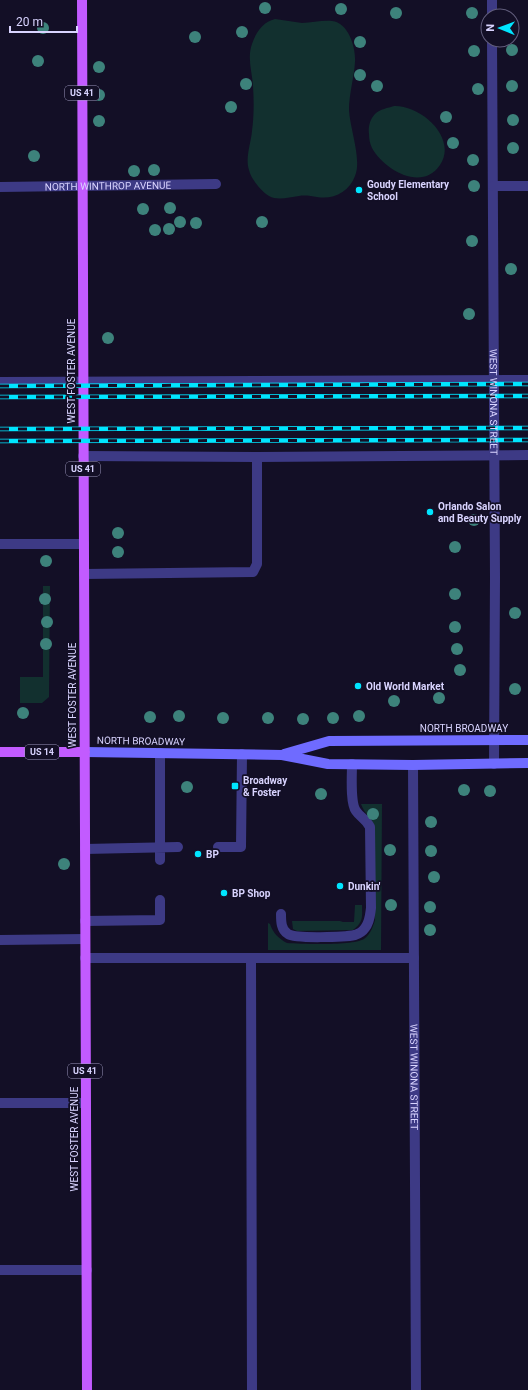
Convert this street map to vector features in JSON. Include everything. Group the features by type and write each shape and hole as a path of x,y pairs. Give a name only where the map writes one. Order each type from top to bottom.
{"main road":[{"name":"WEST FOSTER AVENUE","path":"82,0 87,1390"},
{"name":"NORTH BROADWAY","path":"282,755 329,741 528,740"},
{"name":"NORTH BROADWAY","path":"0,752 282,755 328,764 413,765 528,763"}],"street":[{"name":"WEST WINONA STREET","path":"492,48 494,764"},
{"name":"NORTH WINTHROP AVENUE","path":"0,187 216,184"},
{"path":"493,186 528,186"},
{"path":"0,382 528,380"},
{"path":"83,456 258,457 528,455"},
{"path":"84,574 252,572 257,564 258,457"},
{"path":"0,544 84,544"},
{"path":"160,753 160,860"},
{"path":"218,847 241,847 242,754"},
{"path":"281,914 283,929 288,934 296,936 357,935 365,929 370,920 370,827 366,820 358,814 353,807 352,764"},
{"name":"WEST WINONA STREET","path":"413,765 416,1390"},
{"path":"85,849 178,847"},
{"path":"85,921 160,920 160,900"},
{"path":"0,940 85,939"},
{"path":"85,958 414,958"},
{"path":"251,958 252,1390"},
{"path":"0,1103 86,1103"},
{"path":"0,1270 87,1270"}],"green space":[{"path":"275,19 302,23 332,21 343,26 353,43 355,62 349,110 357,169 352,182 340,194 323,198 304,196 276,198 266,194 254,181 250,173 248,161 253,125 254,103 250,54 252,44 260,28 267,22"},
{"path":"394,106 404,107 425,117 434,125 440,134 444,144 444,155 440,165 432,173 423,177 404,175 385,164 372,148 369,131 372,118 379,111"},
{"path":"43,586 50,586 49,697 42,703 20,703 20,677 43,677"},
{"path":"361,804 382,804 381,950 268,950 268,923 281,940 287,943 349,943 364,939 370,933 375,920 375,829"},
{"path":"355,905 362,905 362,916 361,921 353,930 297,931 293,929 292,921 354,922"}],"railway":[{"path":"0,386 528,384"},
{"path":"0,397 528,396"},
{"path":"0,429 528,428"},
{"path":"0,441 528,440"}],"place":[{"name":"Goudy Elementary School","path":"359,190"},
{"name":"Orlando Salon and Beauty Supply","path":"430,512"},
{"name":"Old World Market","path":"358,686"},
{"name":"Broadway & Foster","path":"235,786"},
{"name":"BP","path":"198,854"},
{"name":"Dunkin'","path":"340,886"},
{"name":"BP Shop","path":"224,893"}]}
